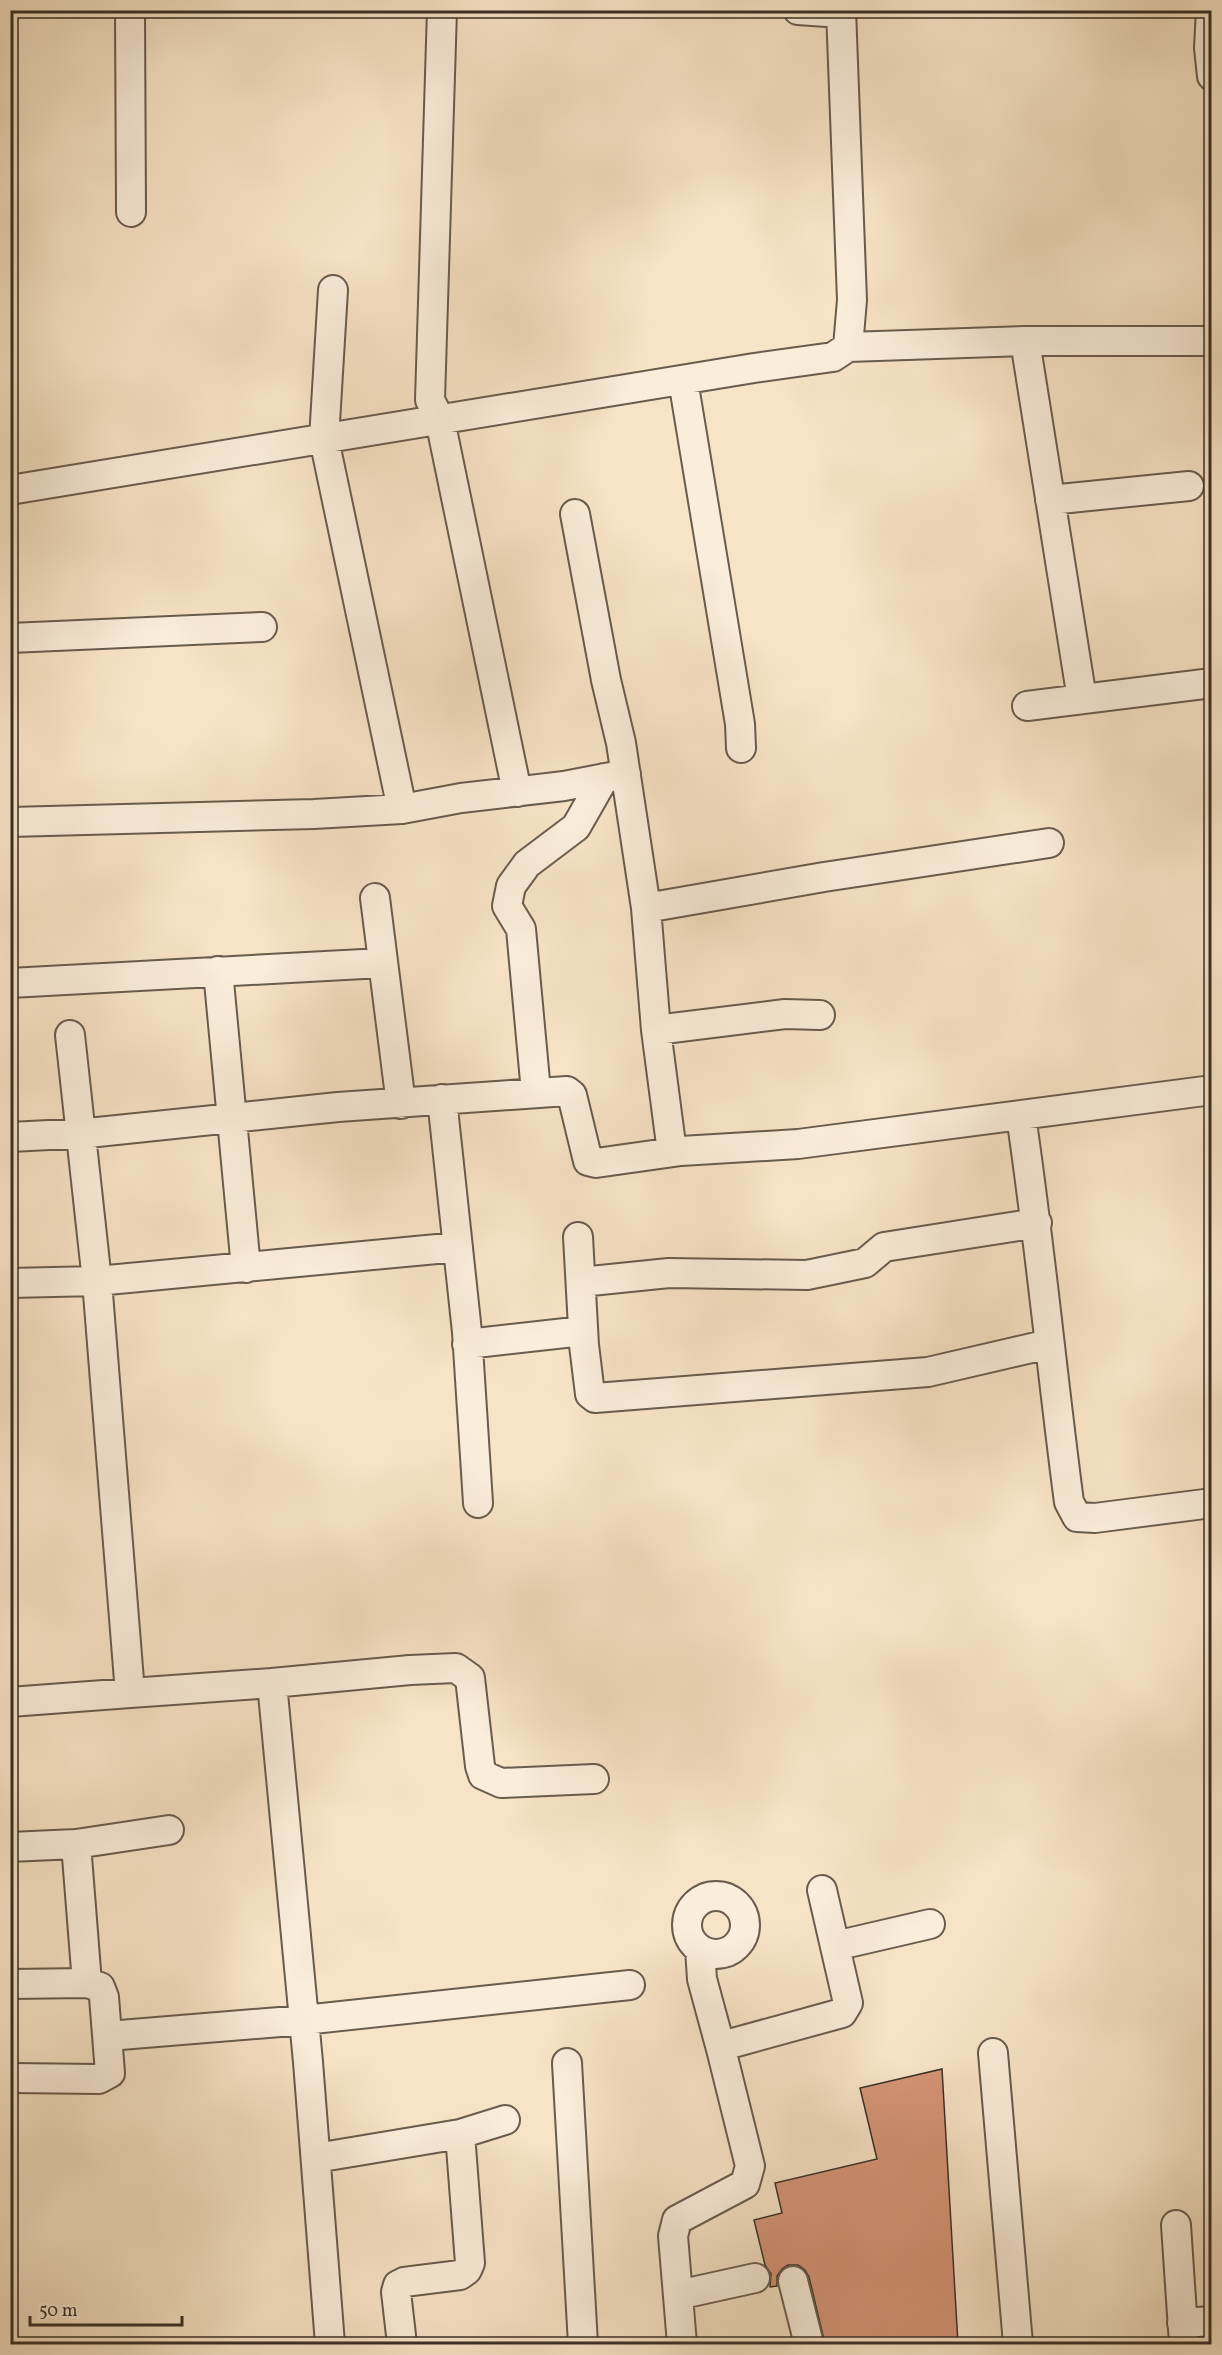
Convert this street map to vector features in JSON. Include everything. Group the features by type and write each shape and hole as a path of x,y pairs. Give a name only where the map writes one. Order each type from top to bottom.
{"street":[{"path":"130,10 131,212"},
{"path":"442,10 430,400 440,420 517,792"},
{"path":"798,10 841,12 852,300 848,347"},
{"path":"1211,10 1209,48 1212,76"},
{"path":"333,290 324,439 402,809"},
{"path":"1025,341 1082,699"},
{"path":"10,490 833,357 848,347 1025,341 1212,341"},
{"path":"683,380 740,724 741,748"},
{"path":"1050,500 1189,486"},
{"path":"575,514 615,776 646,908 656,1030 672,1152"},
{"path":"10,638 261,627"},
{"path":"1027,706 1212,683"},
{"path":"10,822 314,814 402,809 461,798 564,786 615,776"},
{"path":"536,1092 521,929 507,906 511,886 527,864 576,827 615,776"},
{"path":"646,908 824,877 1049,843"},
{"path":"375,898 401,1104"},
{"path":"10,983 382,963"},
{"path":"218,971 246,1268"},
{"path":"656,1030 785,1014 820,1015"},
{"path":"70,1035 97,1281 130,1693"},
{"path":"10,1137 81,1134 338,1107 567,1091 572,1095 588,1161 596,1163 672,1152 798,1144 1212,1090"},
{"path":"442,1099 468,1344 478,1503"},
{"path":"1021,1116 1037,1223 1048,1344 1069,1502 1077,1517 1109,1518 1212,1503"},
{"path":"581,1282 669,1273 807,1275 865,1263 884,1247 1037,1223"},
{"path":"578,1237 590,1394 596,1398 928,1372 1048,1344"},
{"path":"10,1282 97,1281 458,1247"},
{"path":"468,1344 584,1331"},
{"path":"10,1702 456,1668 470,1678 483,1775 501,1783 594,1779"},
{"path":"272,1683 304,2019 330,2344"},
{"path":"10,1847 76,1844 169,1830"},
{"path":"76,1844 87,1983"},
{"path":"721,2049 733,2043 842,2013 848,2003 822,1890"},
{"path":"835,1946 930,1924"},
{"path":"682,2344 673,2236 677,2220 745,2184 750,2166 702,1979 700,1949"},
{"path":"10,1984 87,1983 100,1987 104,1997 110,2073 99,2079 10,2078"},
{"path":"108,2036 304,2019 630,1985"},
{"path":"993,2053 1018,2344"},
{"path":"567,2062 583,2344"},
{"path":"316,2158 460,2134 505,2120"},
{"path":"402,2344 396,2292 398,2285 404,2282 460,2275 467,2270 470,2263 460,2134"},
{"path":"1176,2225 1183,2334 1212,2321"},
{"path":"678,2295 755,2278"},
{"path":"793,2281 809,2344"}],"building":[{"path":"942,2069 958,2344 825,2344 809,2277 805,2270 798,2265 788,2265 777,2276 777,2286 770,2287 771,2274 765,2265 754,2220 782,2213 775,2183 877,2159 860,2088"}]}
